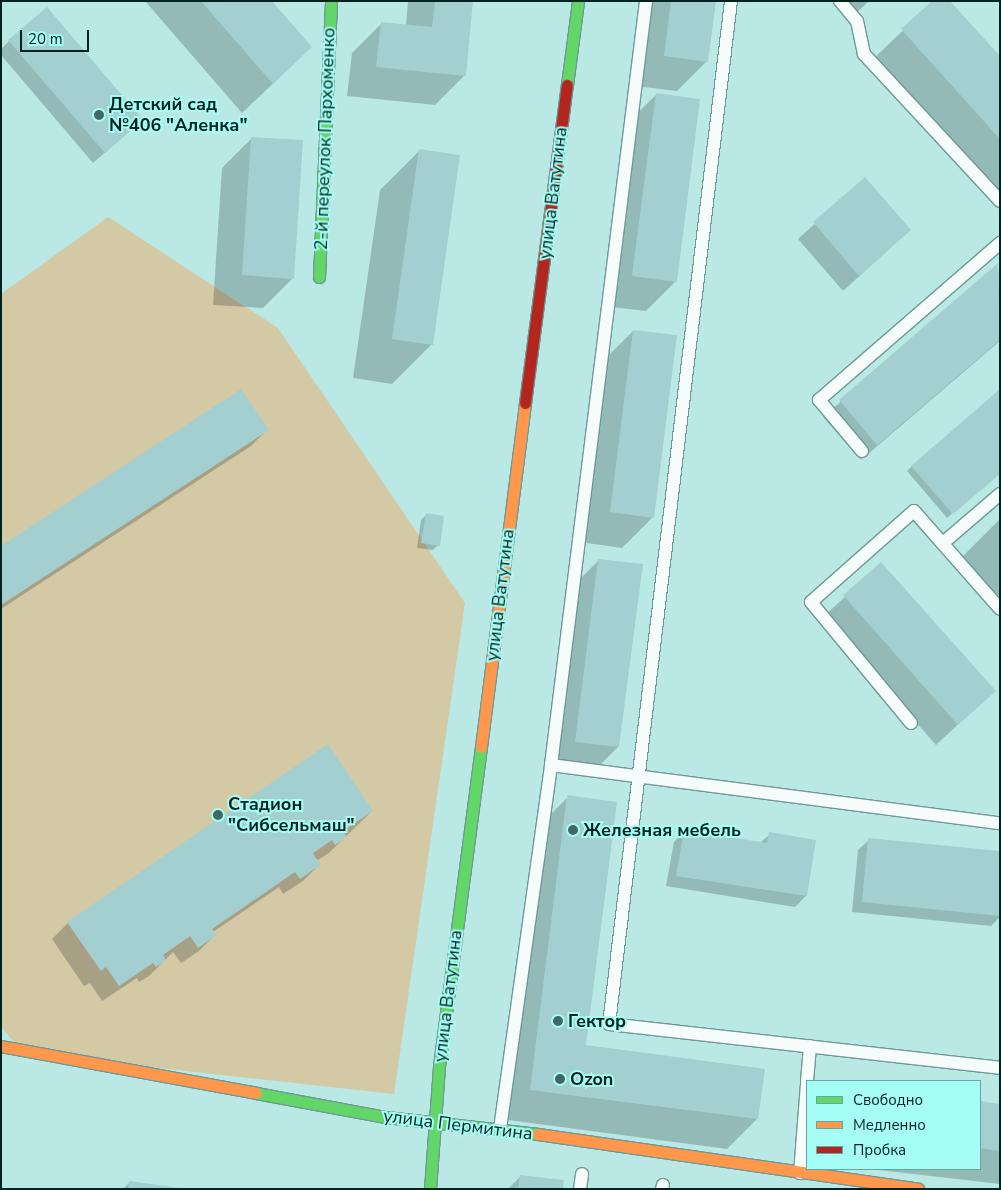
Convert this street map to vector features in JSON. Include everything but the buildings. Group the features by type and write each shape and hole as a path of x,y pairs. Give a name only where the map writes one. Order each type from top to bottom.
{"street":[{"name":"2-й переулок Пархоменко","path":"319,277 331,1"},
{"name":"улица Ватутина","path":"430,1189 439,1066 578,1"},
{"name":"улица Пермитина","path":"1,1046 386,1118 500,1129 918,1189"}],"lane":[{"path":"500,1129 550,765 646,1"},
{"path":"731,1 609,1024 1000,1068"},
{"path":"840,1 857,21 864,54 1000,201"},
{"path":"862,451 819,400 1000,243"},
{"path":"943,543 1000,494"},
{"path":"911,723 811,602 914,511 1000,609"},
{"path":"550,765 639,778 1000,823"},
{"path":"807,1080 810,1046"},
{"path":"800,1173 806,1096"},
{"path":"580,1189 582,1174"}],"shaded area":[{"name":"Стадион \"Сибсельмаш\"","path":"108,217 278,328 465,603 394,1094 24,1053 1,1027 1,294"}],"traffic: fast":[{"path":"319,277 331,1"},
{"path":"567,85 578,1"},
{"path":"430,1189 439,1066 481,747"},
{"path":"256,1093 386,1117 538,1134"}],"traffic: slow":[{"path":"481,747 525,403"},
{"path":"1,1046 256,1093"},
{"path":"538,1134 918,1189"}],"traffic: jam":[{"path":"525,403 567,85"}],"place":[{"name":"Детский сад №406 \"Аленка\"","path":"99,115"},
{"name":"Стадион \"Сибсельмаш\"","path":"218,815"},
{"name":"Железная мебель","path":"573,830"},
{"name":"Гектор","path":"558,1021"},
{"name":"Ozon","path":"560,1079"}]}
